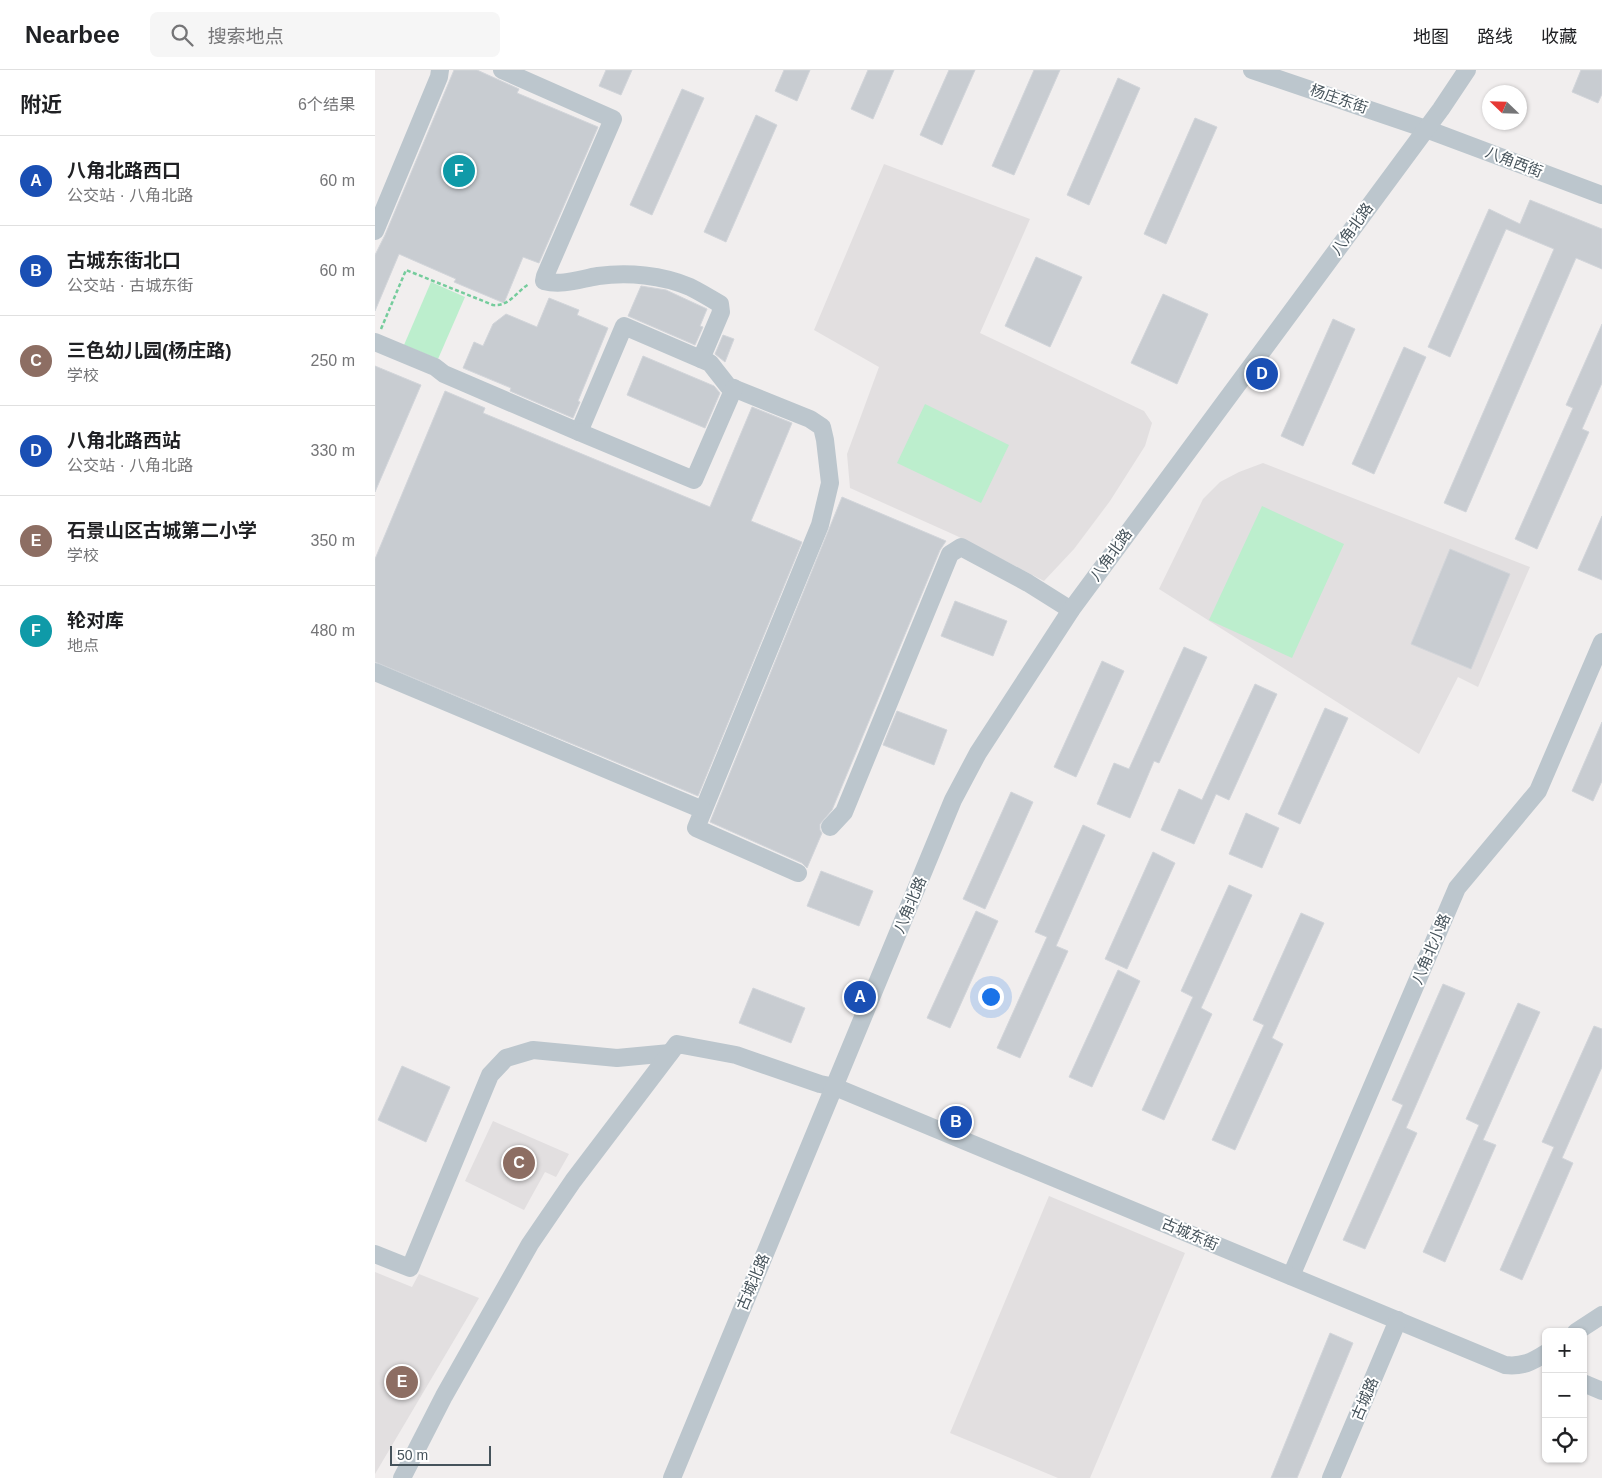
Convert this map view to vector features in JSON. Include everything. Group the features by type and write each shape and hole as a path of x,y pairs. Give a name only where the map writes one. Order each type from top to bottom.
{"street":[{"path":"375,231 440,70"},
{"path":"502,70 613,119 544,281 554,284 600,276 654,276 689,287 721,304 721,312 701,359"},
{"name":"杨庄东街","path":"1252,70 1426,129"},
{"name":"八角北路","path":"835,1087 957,792 977,753 1071,610 1426,129 1467,70"},
{"name":"八角西街","path":"1426,129 1602,195"},
{"path":"579,432 624,326 710,363 728,386 822,426 830,483 820,525 696,828 799,873"},
{"path":"375,342 579,432 694,480 734,388"},
{"path":"830,827 843,812 950,554 961,547 1028,583 1071,610"},
{"name":"八角北小路","path":"1291,1276 1457,888 1538,791 1602,642"},
{"path":"375,672 703,810"},
{"name":"古城东街","path":"670,1053 677,1044 736,1055 819,1084 835,1087 1505,1365 1517,1367 1541,1361"},
{"path":"375,1254 410,1268 489,1075 506,1058 533,1050 617,1058 670,1053"},
{"path":"402,1478 444,1396 530,1244 573,1181 670,1053"},
{"name":"古城北路","path":"672,1478 835,1087"},
{"path":"1582,1328 1602,1315"},
{"name":"古城路","path":"1331,1478 1398,1320"},
{"path":"1587,1385 1602,1391"}],"path":[{"path":"375,342 406,270 498,306 506,303 526,285 545,276"}],"shaded area":[{"path":"884,164 1030,219 980,333 1144,411 1152,423 1145,446 1110,501 1074,549 1044,581 957,536 850,488 847,454 879,367 814,330"},
{"path":"1263,463 1530,567 1478,687 1458,677 1419,754 1159,589 1203,499 1220,482"},
{"path":"493,1121 569,1154 556,1177 545,1172 524,1210 465,1181"},
{"path":"1049,1196 1185,1253 1090,1478 1058,1478 950,1433"},
{"path":"375,1272 412,1287 419,1274 479,1298 375,1474"}],"green space":[{"path":"431,282 465,297 438,359 404,345"},
{"path":"925,404 1009,445 981,503 897,463"},
{"path":"1262,506 1344,544 1292,658 1209,620"}],"building":[{"path":"454,70 477,70 519,89 517,93 598,127 539,263 523,257 504,303 454,282 456,279 399,254 375,311 375,255"},
{"path":"606,70 632,70 621,95 599,86"},
{"path":"784,70 810,70 797,101 775,91"},
{"path":"868,70 894,70 873,119 851,109"},
{"path":"949,70 975,70 942,145 920,135"},
{"path":"1034,70 1060,70 1014,175 992,166"},
{"path":"1581,70 1602,70 1602,94 1598,103 1572,92"},
{"path":"1118,78 1140,88 1089,205 1067,195"},
{"path":"682,89 704,98 652,215 630,205"},
{"path":"756,115 777,125 726,242 704,232"},
{"path":"1195,118 1217,127 1166,244 1144,234"},
{"path":"1530,200 1602,229 1602,269 1576,258 1466,512 1444,503 1554,249 1506,229 1450,357 1428,347 1489,209 1520,224"},
{"path":"1036,257 1082,277 1050,347 1005,326"},
{"path":"641,286 666,290 707,309 700,326 703,327 695,345 628,316"},
{"path":"1163,294 1208,314 1177,384 1131,363"},
{"path":"549,298 579,310 577,315 608,328 578,401 580,402 573,418 510,391 511,388 463,368 474,342 483,346 493,324 506,314 537,327"},
{"path":"1333,319 1355,329 1303,446 1281,436"},
{"path":"1602,324 1602,383 1582,429 1589,432 1537,549 1515,539 1573,408 1566,405"},
{"path":"723,335 734,339 725,362 715,354"},
{"path":"1404,347 1426,357 1374,474 1352,464"},
{"path":"643,356 714,386 720,393 705,428 627,395"},
{"path":"375,366 421,385 375,492"},
{"path":"445,391 485,408 483,413 710,507 752,407 792,423 751,521 802,542 698,796 375,662 375,559"},
{"path":"842,497 946,541 940,550 832,810 820,824 822,833 807,868 802,863 710,822"},
{"path":"1602,516 1602,580 1578,570"},
{"path":"1450,549 1510,574 1471,669 1411,644"},
{"path":"955,601 1007,621 993,656 941,636"},
{"path":"1184,647 1207,657 1159,763 1154,761 1130,818 1097,804 1114,763 1129,769"},
{"path":"1102,661 1124,671 1076,777 1054,767"},
{"path":"1255,684 1277,694 1229,800 1216,794 1194,844 1161,830 1179,789 1202,800"},
{"path":"1325,708 1348,718 1300,824 1278,814"},
{"path":"897,711 947,730 934,765 883,745"},
{"path":"1602,722 1602,781 1593,801 1572,791"},
{"path":"1011,792 1033,802 985,909 963,899"},
{"path":"1246,813 1279,828 1262,868 1229,854"},
{"path":"1083,825 1105,835 1056,946 1068,951 1020,1058 997,1048 1047,937 1035,932"},
{"path":"1153,852 1175,863 1127,969 1105,959"},
{"path":"821,871 873,891 859,926 807,906"},
{"path":"1229,885 1252,895 1201,1008 1212,1014 1164,1120 1142,1110 1193,997 1181,991"},
{"path":"976,911 998,921 950,1028 927,1018"},
{"path":"1301,913 1324,923 1272,1038 1283,1044 1235,1150 1212,1140 1264,1025 1253,1020"},
{"path":"1118,970 1140,981 1092,1087 1069,1077"},
{"path":"1443,984 1465,993 1406,1128 1417,1133 1365,1249 1343,1240 1403,1105 1392,1100"},
{"path":"753,988 805,1008 791,1043 739,1023"},
{"path":"1518,1003 1540,1012 1483,1140 1496,1145 1445,1262 1423,1252 1479,1125 1466,1119"},
{"path":"1594,1026 1602,1029 1602,1067 1562,1158 1573,1163 1522,1280 1500,1270 1554,1147 1542,1142"},
{"path":"402,1066 450,1087 426,1142 378,1120"},
{"path":"1330,1333 1353,1343 1297,1478 1271,1478"}],"place":[{"name":"轮对库","path":"459,171"},
{"name":"八角北路西站","path":"1262,374"},
{"name":"八角北路西口","path":"860,997"},
{"name":"古城东街北口","path":"956,1122"},
{"name":"三色幼儿园(杨庄路)","path":"519,1163"},
{"name":"石景山区古城第二小学","path":"402,1382"}]}
